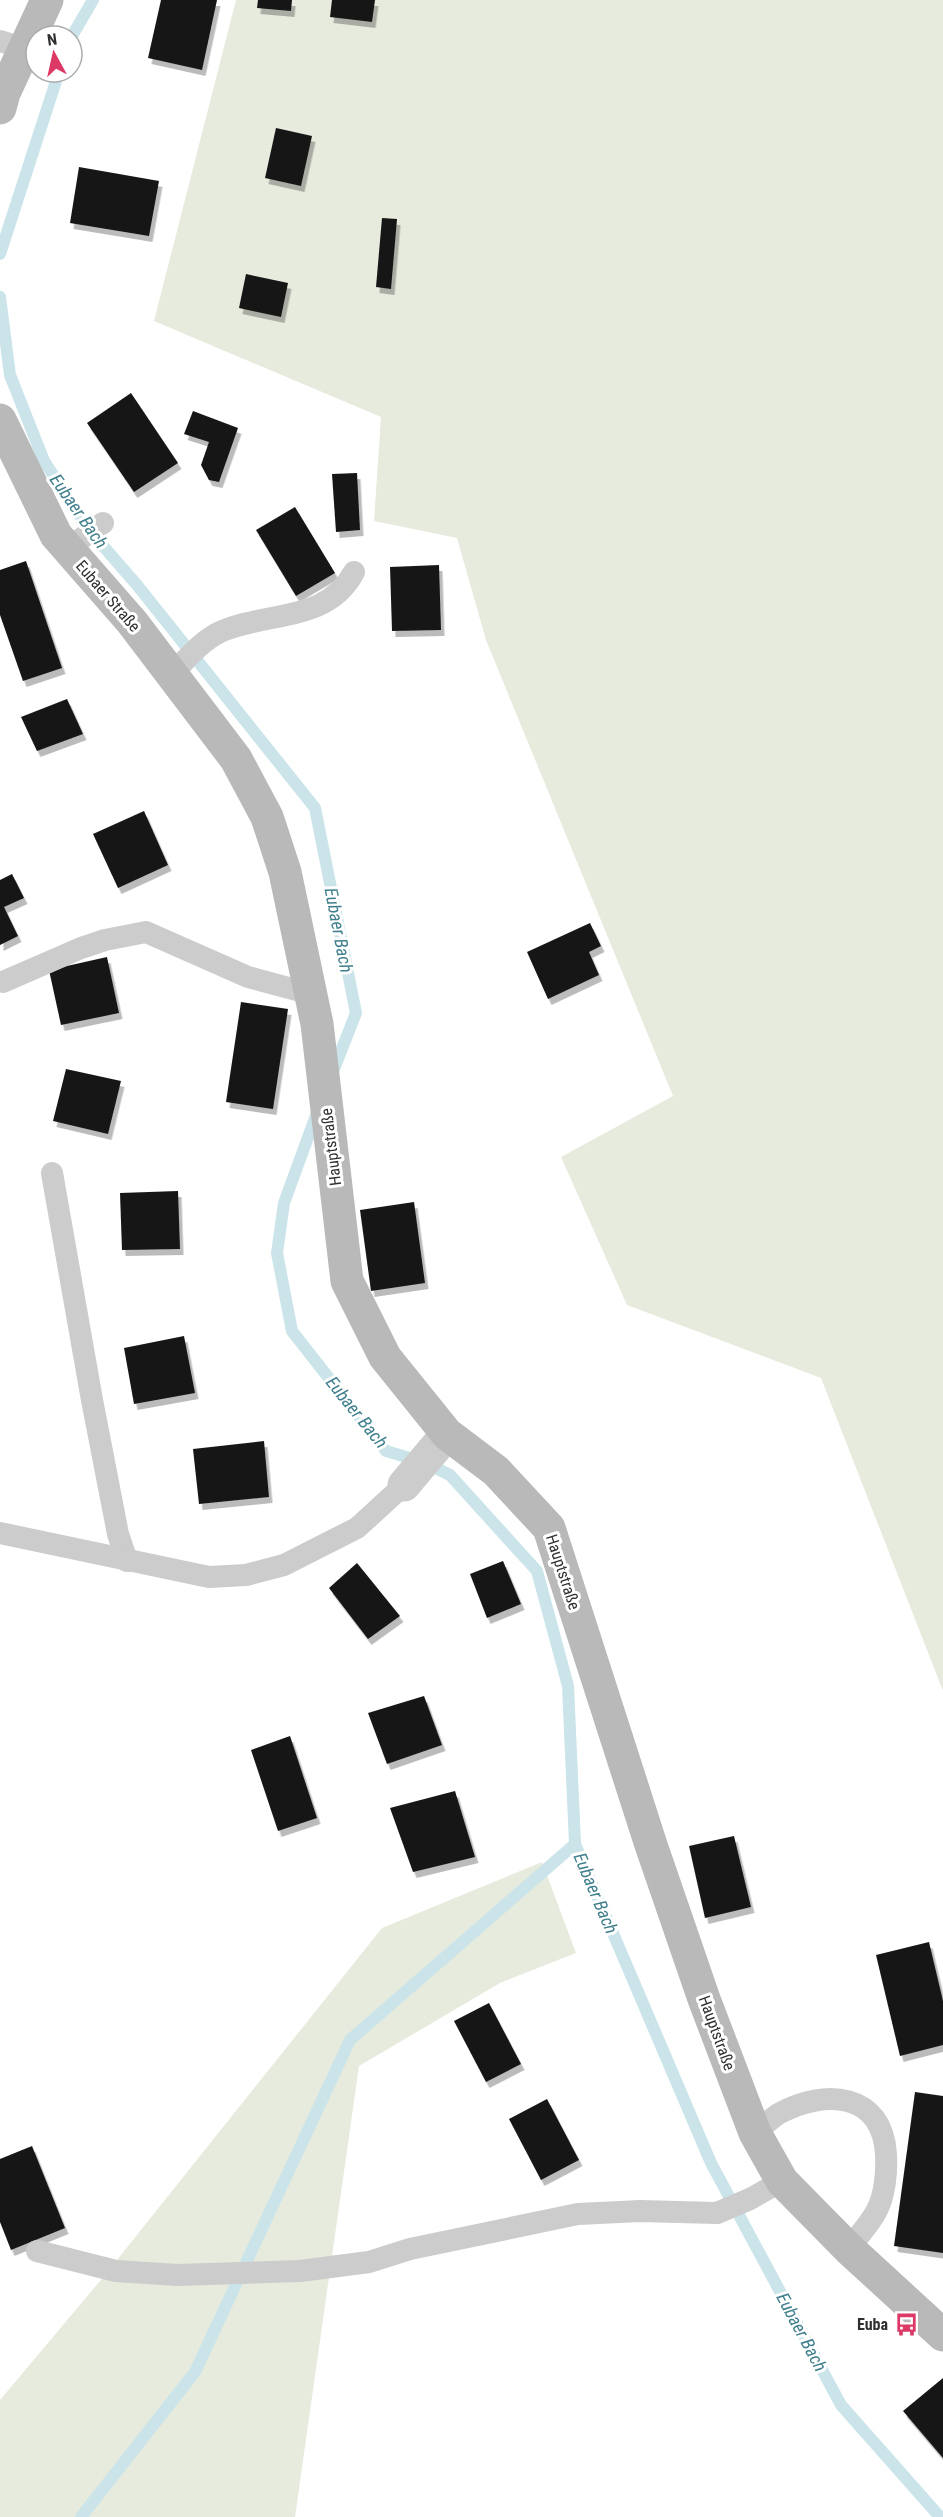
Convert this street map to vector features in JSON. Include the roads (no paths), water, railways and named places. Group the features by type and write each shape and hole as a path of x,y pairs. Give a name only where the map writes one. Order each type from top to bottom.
{"street":[{"path":"0,108 12,45 47,0"},
{"name":"Eubaer Straße","path":"0,422 51,526 67,549 132,622 236,759"},
{"name":"Hauptstraße","path":"236,759 267,818 285,872 311,994 320,1050 347,1281 385,1356 439,1442 496,1470 549,1528 651,1845 704,1999 755,2133 782,2181 849,2249 943,2335"},
{"path":"404,1485 439,1442"}],"lane":[{"path":"67,549 103,523"},
{"path":"172,674 204,643 218,633 244,623 316,608 340,593 354,572"},
{"path":"3,982 81,948 105,940 146,932 248,977 311,994"},
{"path":"52,1173 92,1400 118,1534 127,1561"},
{"path":"0,1533 209,1577 246,1575 284,1565 357,1528 404,1485"},
{"path":"755,2133 777,2114 801,2103 827,2098 857,2102 876,2119 885,2146 887,2172 876,2211 849,2249"},
{"path":"37,2251 116,2271 177,2275 300,2271 369,2262 410,2249 578,2214 640,2211 717,2213 750,2199 782,2181"}],"waterway":[{"name":"Eubaer Bach","path":"79,24 93,0"},
{"name":"Eubaer Bach","path":"0,254 55,84"},
{"name":"Eubaer Bach","path":"0,297 10,375 44,461 90,531 137,585 315,808 356,1013 332,1074"},
{"name":"Eubaer Bach","path":"318,1110 284,1203 277,1253 292,1331 386,1451 423,1462 450,1475 537,1571 568,1686 575,1844 711,2163 841,2405 940,2517"},
{"path":"81,2517 195,2372 350,2040 575,1844"}],"place":[{"name":"Euba","path":"906,2324"}]}
